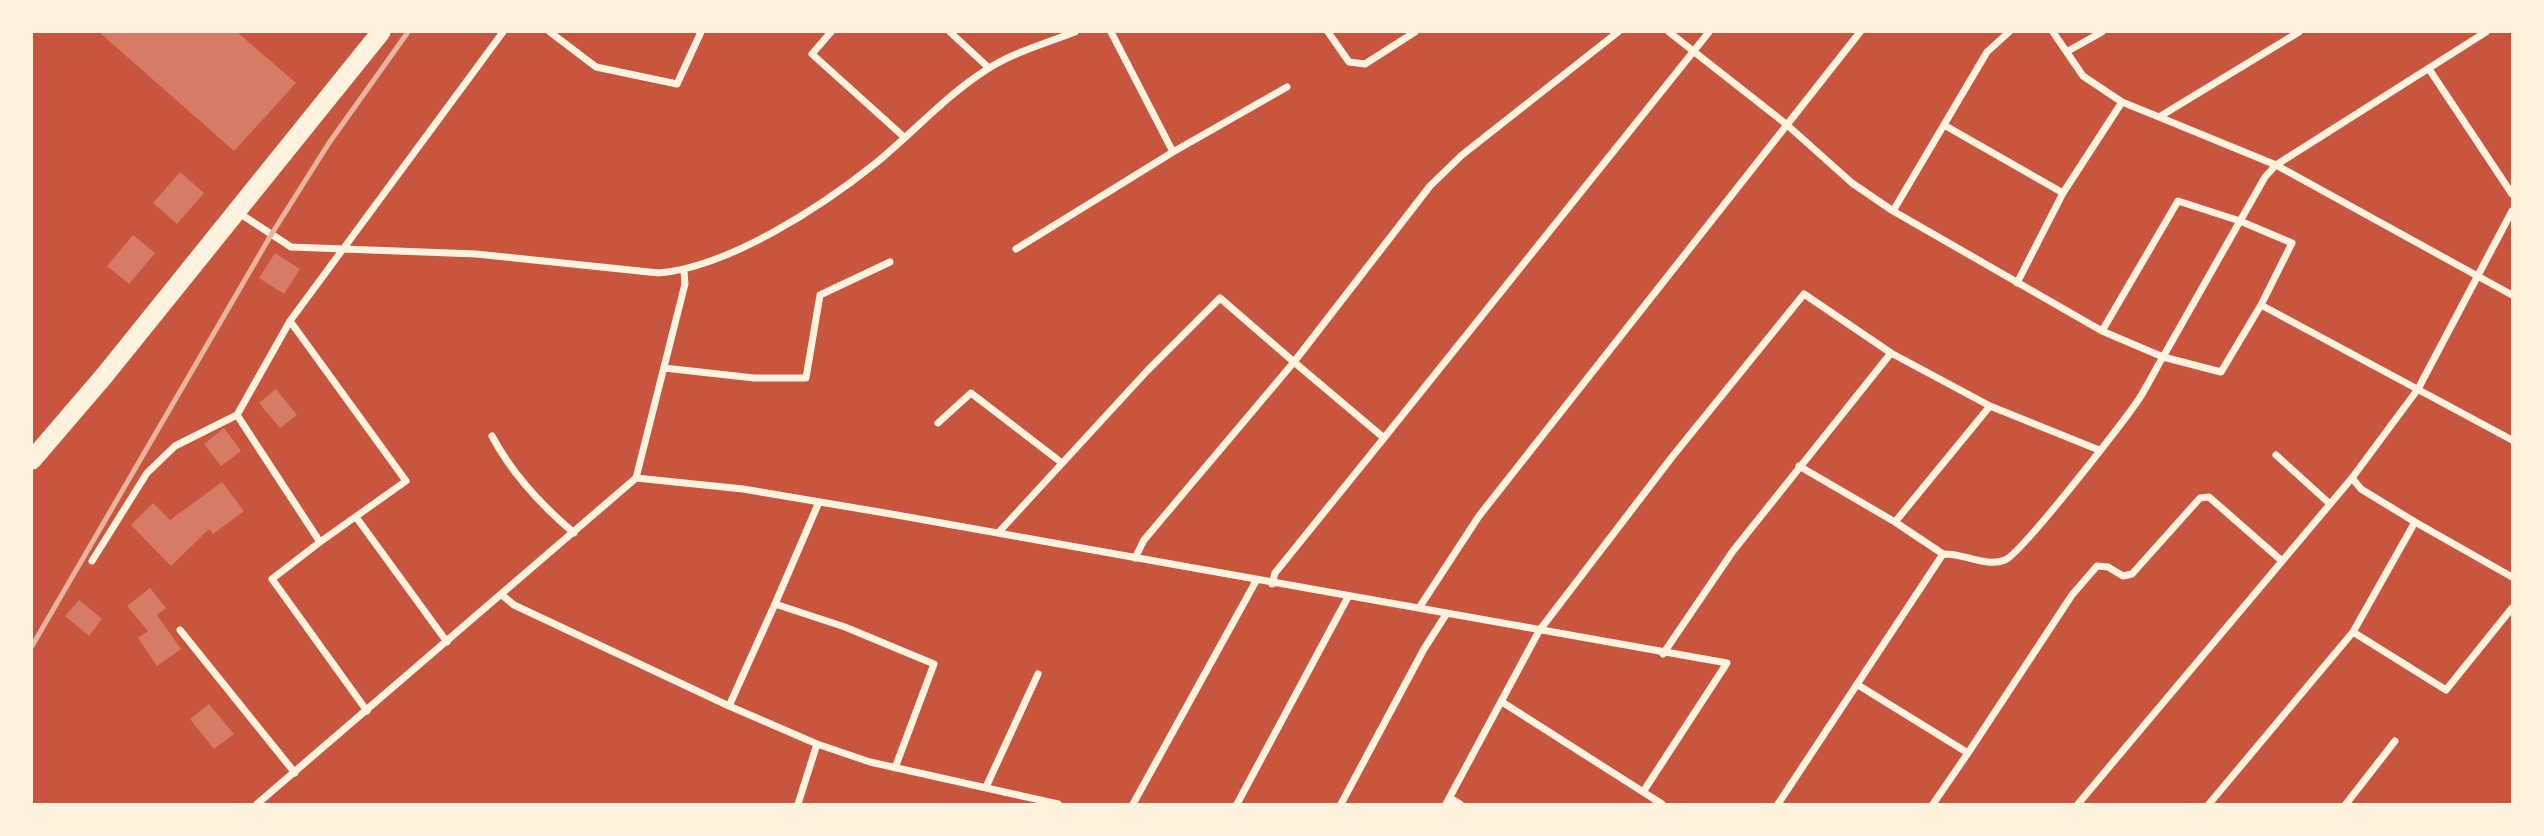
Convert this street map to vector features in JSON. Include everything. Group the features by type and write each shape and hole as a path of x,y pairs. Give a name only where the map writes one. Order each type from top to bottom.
{"highway":[{"path":"32,460 104,376 381,32"}],"street":[{"path":"92,561 148,473 175,446 237,415 290,321 503,32"},
{"path":"550,32 596,67 677,84 701,32"},
{"path":"831,32 812,54 904,136"},
{"path":"950,32 989,68"},
{"path":"236,210 291,247 476,254 659,273 684,271 752,242 813,206 876,163 939,103 989,68 1075,32"},
{"path":"1111,32 1173,152"},
{"path":"1328,32 1349,62 1365,64 1415,32"},
{"path":"1135,558 1144,540 1294,362 1430,186 1462,155 1618,32"},
{"path":"1669,32 1786,124 1852,183 1893,211 2102,331 2163,356 2221,372 2261,305 2292,243 2240,221 2178,201 2102,331"},
{"path":"1272,584 1275,573 1709,32"},
{"path":"1419,608 1479,516 1860,32"},
{"path":"1893,211 1987,52 2009,32"},
{"path":"2053,32 2083,76 2122,102 2276,165 2512,295"},
{"path":"2068,51 2102,32"},
{"path":"2159,117 2299,32"},
{"path":"1799,466 1895,522 1943,554 1959,554 1991,564 2008,559 2139,399 2240,221 2276,165 2486,32"},
{"path":"2429,69 2512,194"},
{"path":"1016,249 1173,152 1287,87"},
{"path":"2017,283 2063,194 2122,102"},
{"path":"1944,125 2063,194"},
{"path":"2078,804 2352,478 2418,388 2480,276 2512,211"},
{"path":"664,368 754,378 807,378 820,295 890,262"},
{"path":"257,804 636,478 685,284 684,271"},
{"path":"1460,804 1448,802 1539,631 1672,457 1804,294 1891,353 1990,406 2099,450"},
{"path":"998,533 1220,298 1384,438"},
{"path":"2261,305 2512,440"},
{"path":"290,321 407,481 272,579 367,711"},
{"path":"1663,654 1733,551 1891,353"},
{"path":"939,423 971,393 1062,463"},
{"path":"1895,522 1990,406"},
{"path":"237,415 320,542"},
{"path":"492,436 504,460 544,507 574,533"},
{"path":"2276,455 2330,504"},
{"path":"636,478 743,489 1447,613 1663,654 1727,663 1643,792"},
{"path":"2352,478 2361,489 2512,576"},
{"path":"1933,804 2080,585 2097,566 2108,567 2123,576 2132,574 2200,498 2209,497 2282,561"},
{"path":"729,706 819,502"},
{"path":"356,517 447,642"},
{"path":"2209,804 2353,632 2415,522"},
{"path":"1778,804 1943,554"},
{"path":"1133,804 1256,581"},
{"path":"502,595 514,605 729,706 817,744 895,768 1058,804"},
{"path":"1237,804 1349,597"},
{"path":"775,604 845,627 934,664 895,768"},
{"path":"2353,632 2446,690 2512,608"},
{"path":"1341,804 1424,649 1447,613"},
{"path":"180,630 295,773"},
{"path":"986,787 1038,674"},
{"path":"1858,685 1968,753"},
{"path":"1502,702 1662,804"},
{"path":"2346,804 2395,741"},
{"path":"798,804 817,744"}],"building":[{"path":"99,32 237,32 296,83 234,151"},
{"path":"180,172 204,193 177,224 153,203"},
{"path":"133,235 155,253 129,284 107,266"},
{"path":"275,253 300,269 284,294 259,278"},
{"path":"276,389 297,415 280,428 259,403"},
{"path":"224,428 241,451 221,466 204,444"},
{"path":"222,482 244,511 213,534 209,529 171,566 131,525 153,503 170,520"},
{"path":"150,588 166,608 157,615 181,649 157,666 138,638 148,631 127,606"},
{"path":"79,600 102,619 89,636 65,616"},
{"path":"209,704 234,734 214,749 190,719"}],"railway":[{"path":"32,646 271,235 329,143 408,32"}]}
